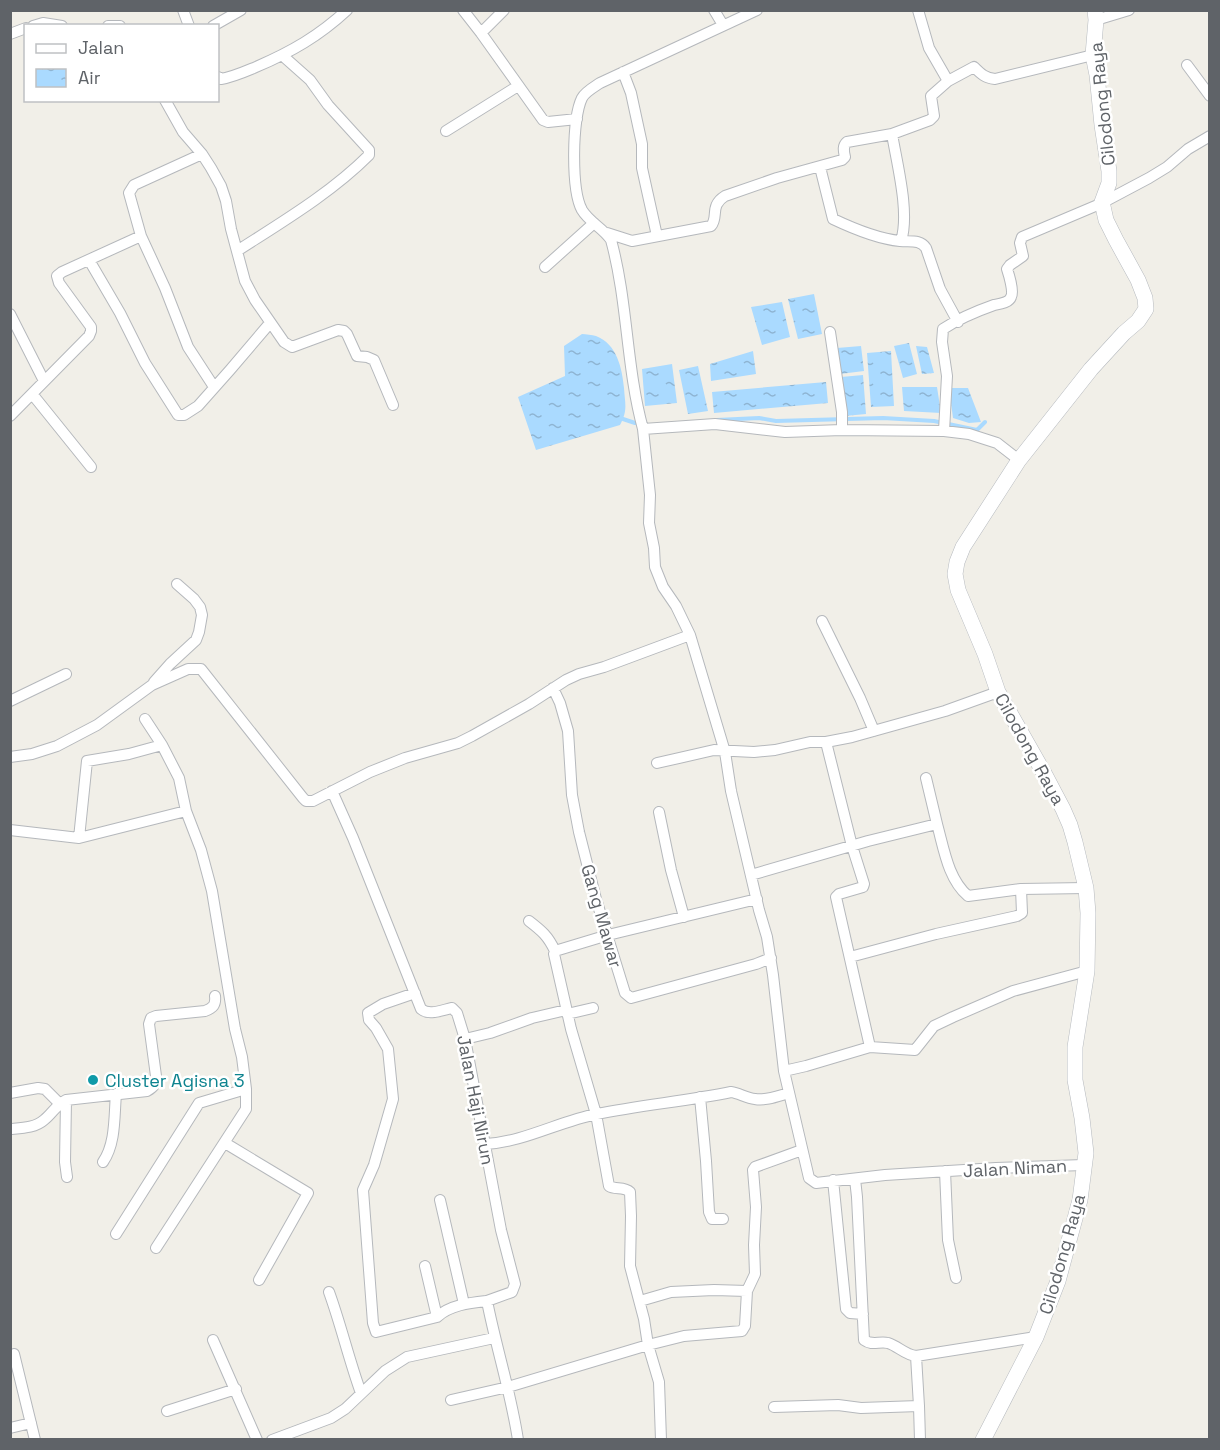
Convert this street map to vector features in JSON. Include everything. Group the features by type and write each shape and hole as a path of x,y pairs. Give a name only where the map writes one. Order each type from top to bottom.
{"street":[{"path":"216,24 241,10"},
{"path":"219,79 241,74 283,56 315,37 347,10"},
{"path":"463,10 543,120 548,122 577,119"},
{"path":"481,33 504,10"},
{"path":"714,10 723,25"},
{"path":"757,10 600,83 583,96 577,112 575,183 577,198 587,218 607,233 632,241 711,226 714,222 716,207 720,199 725,196 777,178 842,160 845,157 844,148 847,142 892,134 930,120 934,116 931,96 933,93 948,81 974,67 981,75 995,79 1093,54"},
{"path":"918,10 929,48 948,81"},
{"path":"1095,15 1129,10"},
{"name":"Cilodong Raya","path":"983,1440 1036,1338 1058,1281 1080,1200 1086,1153 1077,1095 1075,1057 1086,971 1088,913 1086,888 1075,842 1063,809 998,692 958,590 955,574 963,547 1019,460 1091,369 1138,321 1146,309 1145,298 1138,280 1106,220 1102,202 1109,183 1109,171 1093,54 1095,15"},
{"path":"237,251 334,185 369,155 369,150 328,105 310,80 283,56"},
{"path":"1187,65 1209,96"},
{"path":"623,72 631,93 642,144 642,168 657,236"},
{"path":"446,131 518,86"},
{"path":"167,103 183,132 211,168 221,186 245,281 255,300 284,342 292,347 338,330 344,331 357,356 374,360 393,405"},
{"path":"892,134 901,183 904,219 901,241"},
{"path":"944,425 947,376 942,342 943,329 980,310 1008,301 1012,293 1007,269 1023,256 1020,243 1022,237 1102,202 1149,178 1209,136"},
{"path":"201,154 134,185 129,193 141,236 165,288 188,347 214,387"},
{"path":"820,167 833,219 885,238 924,244 940,289 958,322"},
{"path":"545,267 594,223"},
{"path":"451,1400 508,1387 684,1336 742,1331 745,1326 747,1291 755,1274 756,1207 753,1170 761,1164 802,1150 784,1071 767,937 731,791 725,752 690,635 676,606 663,587 655,567 649,523 650,495 643,429 638,412 615,258 607,233"},
{"path":"10,416 33,395 40,374 89,336 91,331 91,327 59,283 57,276 141,236"},
{"path":"89,260 120,313 145,363 178,415 184,415 198,405 270,323"},
{"path":"10,314 40,374"},
{"path":"830,333 842,423"},
{"path":"33,395 92,467"},
{"path":"643,429 715,424 785,432 842,423 944,425 997,442 1019,460"},
{"path":"152,685 170,664 196,640 199,632 202,615 200,607 195,599 177,584"},
{"path":"822,621 874,731"},
{"path":"10,757 32,754 57,746 97,724 152,685 188,669 201,669 306,801 313,801 370,772 405,758 458,743 579,674 690,635"},
{"path":"10,701 66,674"},
{"name":"Gang Mawar","path":"553,688 568,731 572,795 579,832 596,899 625,993 631,998 771,958"},
{"path":"657,763 714,750 754,753 810,742 826,742 852,737 957,707 998,692"},
{"path":"145,719 179,778 186,811 201,850 212,891 246,1089 246,1109 156,1248"},
{"path":"826,742 864,886 836,897 870,1047"},
{"path":"79,838 87,761 129,754 162,745"},
{"path":"926,778 952,876 959,889 968,896 1021,889 1086,888"},
{"name":"Jalan Haji Nirun","path":"332,791 346,820 415,993 421,1010 428,1013 452,1008 457,1013 465,1039 501,1230 515,1284 512,1292 487,1301 464,1304 444,1311 437,1317 376,1332 373,1323 363,1190 374,1165 393,1099 388,1049 369,1020 368,1013 383,1004 415,993"},
{"path":"10,830 79,838 186,811"},
{"path":"659,812 684,917"},
{"path":"751,875 868,841 937,824"},
{"path":"850,957 936,934 1017,916 1022,913 1023,908 1021,889"},
{"path":"555,951 608,935 757,899"},
{"path":"529,921 542,930 555,951 555,965 596,1114 609,1186 630,1192 630,1266 659,1382 661,1440"},
{"path":"784,1071 870,1047 915,1050 934,1026 953,1017 1013,991 1086,971"},
{"path":"10,1130 27,1128 46,1120 62,1101 147,1091 153,1088 156,1076 148,1024 151,1018 205,1011 216,1004 215,996"},
{"path":"465,1039 490,1033 531,1018 593,1008"},
{"path":"10,1093 45,1089 62,1101"},
{"path":"116,1234 199,1103 246,1089"},
{"path":"486,1144 502,1143 596,1114 731,1092 763,1100 789,1094"},
{"path":"103,1162 111,1143 116,1094"},
{"path":"700,1097 709,1212 712,1219 723,1219"},
{"path":"62,1101 67,1178"},
{"path":"225,1143 308,1193 259,1280"},
{"name":"Jalan Niman","path":"802,1150 809,1178 816,1183 885,1175 1084,1165"},
{"path":"945,1171 948,1240 956,1278"},
{"path":"855,1179 858,1197 864,1340 869,1344 889,1343 911,1356 916,1356 1036,1338"},
{"path":"833,1180 846,1309 850,1313 863,1314"},
{"path":"440,1200 464,1304"},
{"path":"425,1266 437,1317"},
{"path":"640,1301 671,1292 747,1291"},
{"path":"329,1292 361,1393"},
{"path":"487,1301 518,1440"},
{"path":"272,1440 331,1418 345,1409 385,1371 407,1357 494,1338"},
{"path":"213,1341 257,1440"},
{"path":"15,1354 35,1440"},
{"path":"916,1356 920,1440"},
{"path":"167,1411 236,1389"},
{"path":"774,1407 919,1406"},
{"path":"10,1428 32,1423"}],"water":[{"path":"814,294 822,334 798,339 788,299"},
{"path":"782,302 790,337 762,345 751,307"},
{"path":"582,334 596,336 614,351 622,373 625,398 623,420 620,425 536,450 518,397 565,376 564,346"},
{"path":"909,343 917,374 903,378 894,346"},
{"path":"861,346 864,371 840,374 837,348"},
{"path":"916,346 927,347 934,373 922,374"},
{"path":"753,351 756,374 711,381 710,364"},
{"path":"891,351 894,406 871,407 867,353"},
{"path":"672,364 677,403 645,406 642,369"},
{"path":"698,366 708,411 688,414 679,370"},
{"path":"863,375 866,414 845,416 841,377"},
{"path":"826,382 828,403 714,413 712,392"},
{"path":"902,387 937,387 941,413 904,411"},
{"path":"949,388 968,388 981,422 969,423 953,418"}],"waterway":[{"path":"717,420 883,418 934,421 977,430 985,422"},
{"path":"623,419 635,423"}],"place":[{"name":"Cluster Agisna 3","path":"93,1080"}]}
